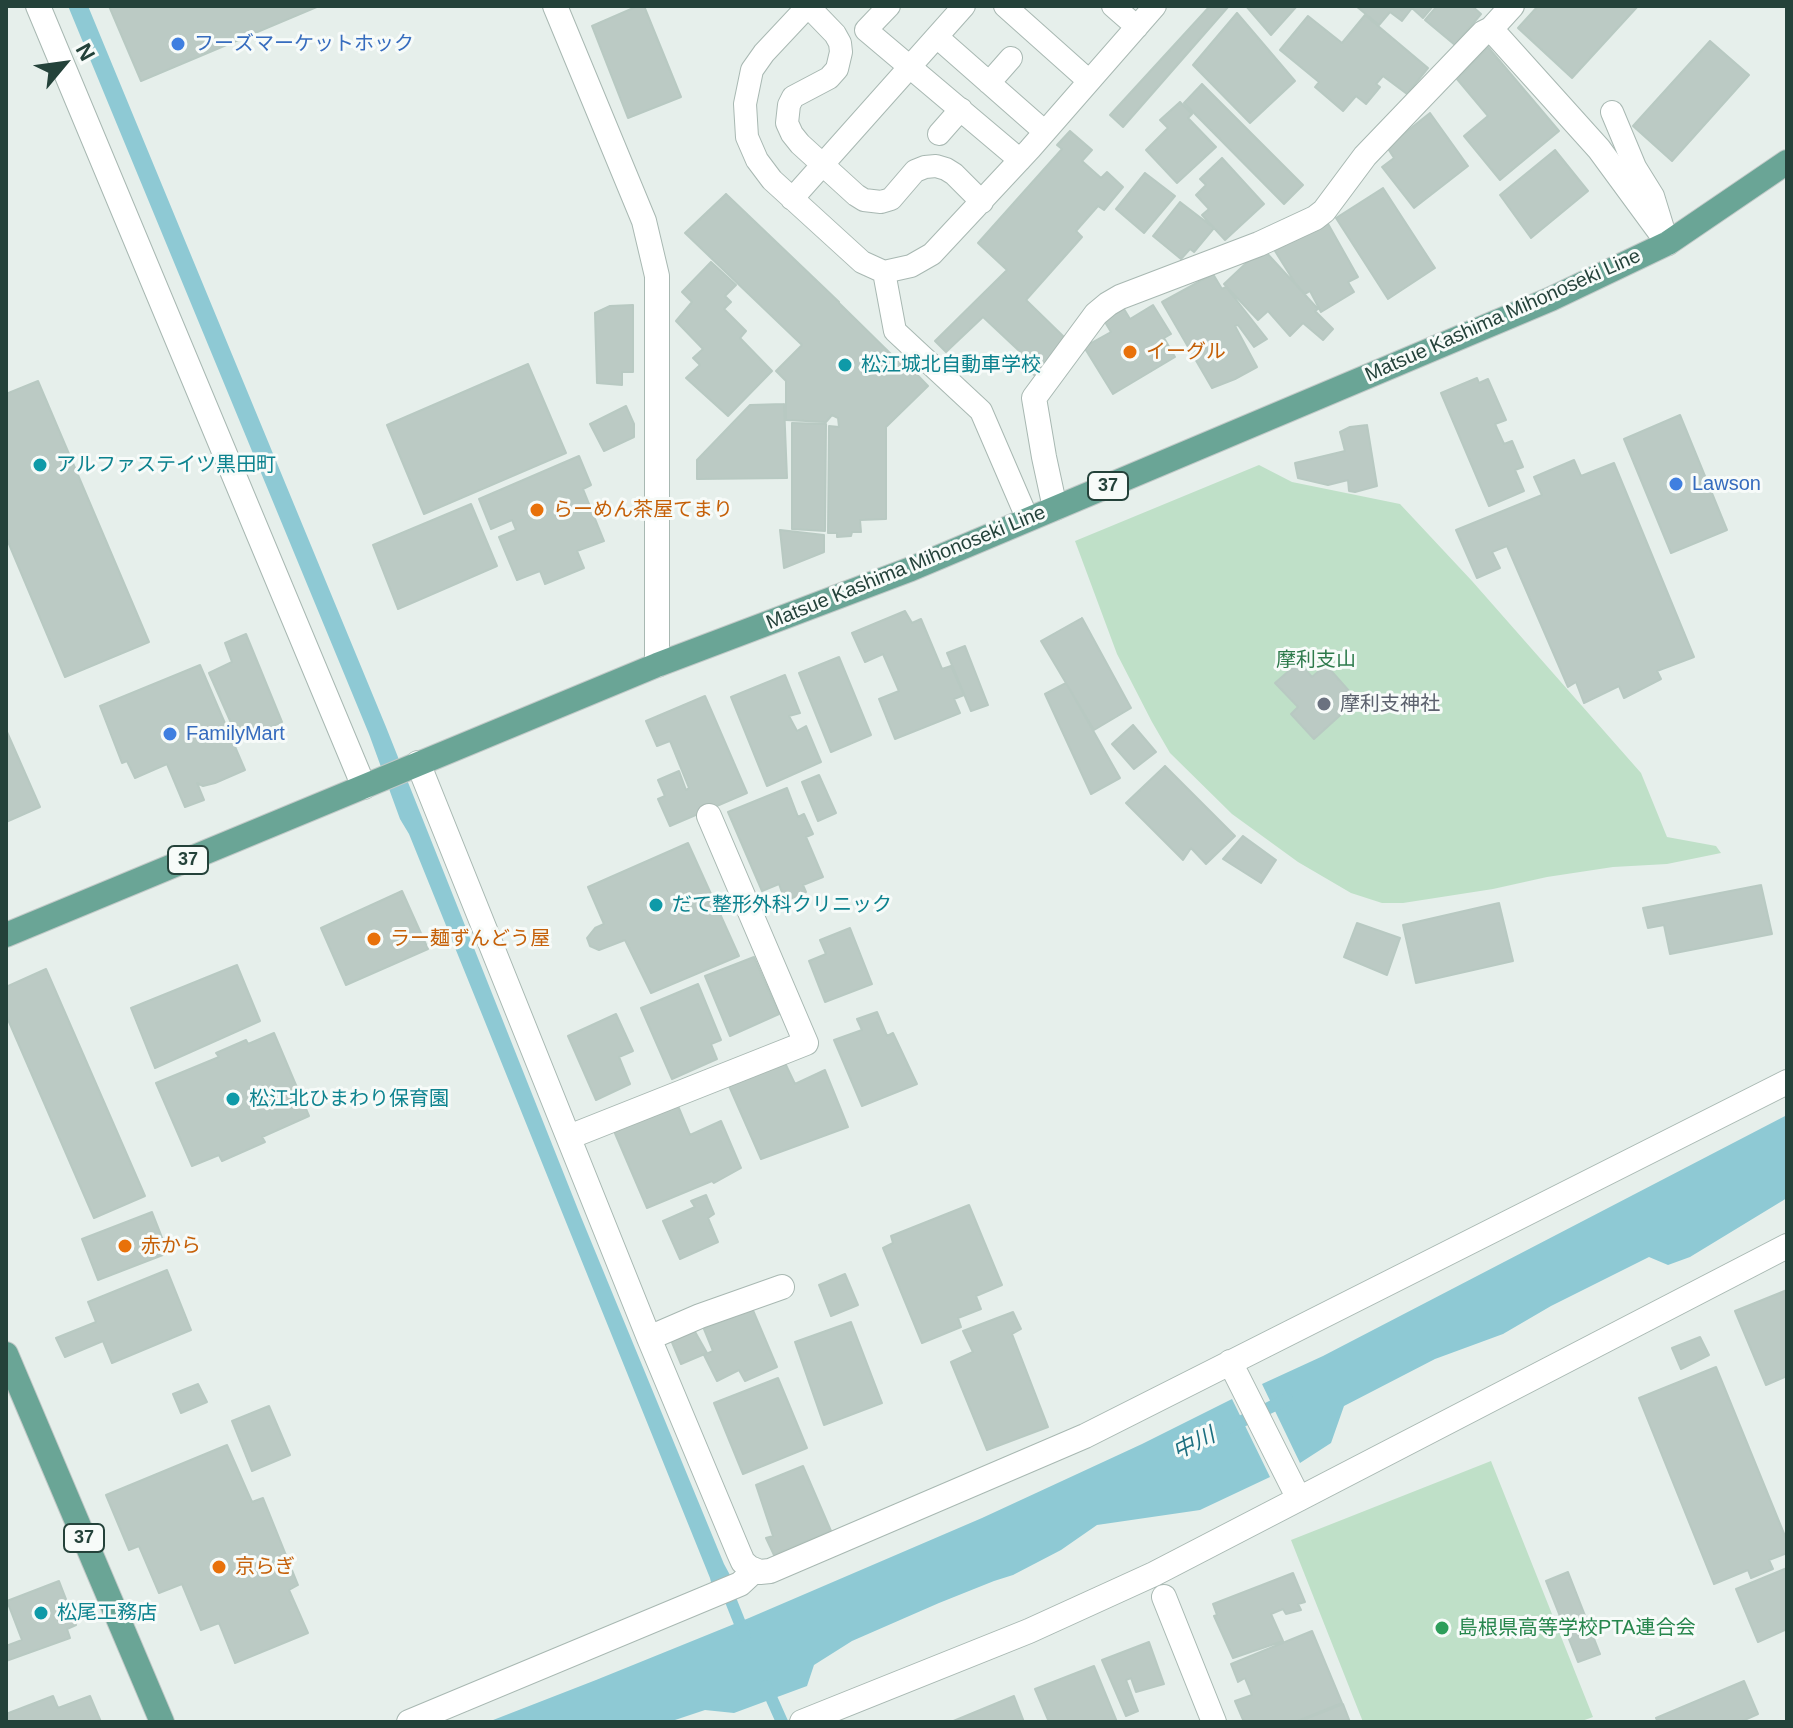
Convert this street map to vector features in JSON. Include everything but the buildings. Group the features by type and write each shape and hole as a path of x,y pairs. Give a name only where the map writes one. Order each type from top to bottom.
{"main road":[{"name":"Matsue Kashima Mihonoseki Line","path":"6,935 657,665 911,569 1551,299 1668,243 1784,170"},
{"name":"37","path":"6,1354 162,1722"}],"street":[{"path":"38,6 367,786"},
{"path":"555,6 644,221 657,276 657,665"},
{"path":"1055,508 1034,398 1096,314 1120,297 1259,244 1315,218 1324,211 1365,156 1502,14 1668,243"},
{"path":"412,766 569,1137 748,1577"},
{"path":"569,1137 806,1043 709,816"},
{"path":"409,1722 716,1594 748,1577 770,1571 1234,1370 1787,1082"},
{"path":"805,1721 1029,1631 1154,1574 1296,1493 1787,1246"},
{"path":"649,1338 782,1287"},
{"path":"1234,1370 1296,1493"},
{"path":"1164,1597 1214,1722"}],"lane":[{"path":"982,202 954,174 936,166 915,171 891,199 872,202 856,195 800,144 787,123 789,105 793,97 829,78 839,62 840,43 808,6 752,70 745,104 747,137 757,160 772,180 862,262 884,272 911,266 932,254 982,202 1020,160 1155,6"},
{"path":"889,6 866,30 1020,160"},
{"path":"792,199 964,6"},
{"path":"1005,6 1089,81"},
{"path":"1113,6 1137,27"},
{"path":"937,37 1045,132"},
{"path":"989,83 1011,58"},
{"path":"939,134 961,109"},
{"path":"1612,112 1635,167 1653,196 1668,243"},
{"path":"884,272 895,331 981,411 1028,520"}],"green space":[{"name":"摩利支山","path":"1259,465 1292,482 1400,504 1641,773 1667,837 1716,846 1721,853 1667,864 1613,867 1547,877 1403,903 1382,903 1351,893 1298,862 1232,814 1170,753 1152,722 1117,654 1075,541"},
{"name":"島根県高等学校PTA連合会","path":"1491,1461 1593,1717 1579,1722 1363,1722 1291,1540"}],"water":[{"path":"68,6 88,6 386,727 581,1217 724,1564 737,1588 715,1598 710,1578 409,834 400,819 369,734"},
{"path":"1787,1115 1787,1198 1690,1257 1668,1265 1649,1257 1503,1334 1435,1359 1344,1406 1331,1443 1300,1463 1262,1384 1323,1356"},
{"path":"1232,1399 1270,1477 1200,1510 1097,1525 1061,1550 1013,1575 852,1641 814,1665 807,1686 734,1713 705,1710 669,1722 488,1722 749,1618 982,1518"}],"waterway":[{"name":"中川","path":"1228,1428 1287,1399"},
{"path":"725,1586 745,1636"},
{"path":"766,1686 782,1722"}],"place":[{"name":"フーズマーケットホック","path":"178,44"},
{"name":"イーグル","path":"1130,352"},
{"name":"松江城北自動車学校","path":"845,365"},
{"name":"アルファステイツ黒田町","path":"40,465"},
{"name":"Lawson","path":"1676,484"},
{"name":"らーめん茶屋てまり","path":"537,510"},
{"name":"摩利支神社","path":"1324,704"},
{"name":"FamilyMart","path":"170,734"},
{"name":"だて整形外科クリニック","path":"656,905"},
{"name":"ラー麺ずんどう屋","path":"374,939"},
{"name":"松江北ひまわり保育園","path":"233,1099"},
{"name":"赤から","path":"125,1246"},
{"name":"京らぎ","path":"219,1567"},
{"name":"松尾工務店","path":"41,1613"},
{"name":"島根県高等学校PTA連合会","path":"1442,1628"}]}
